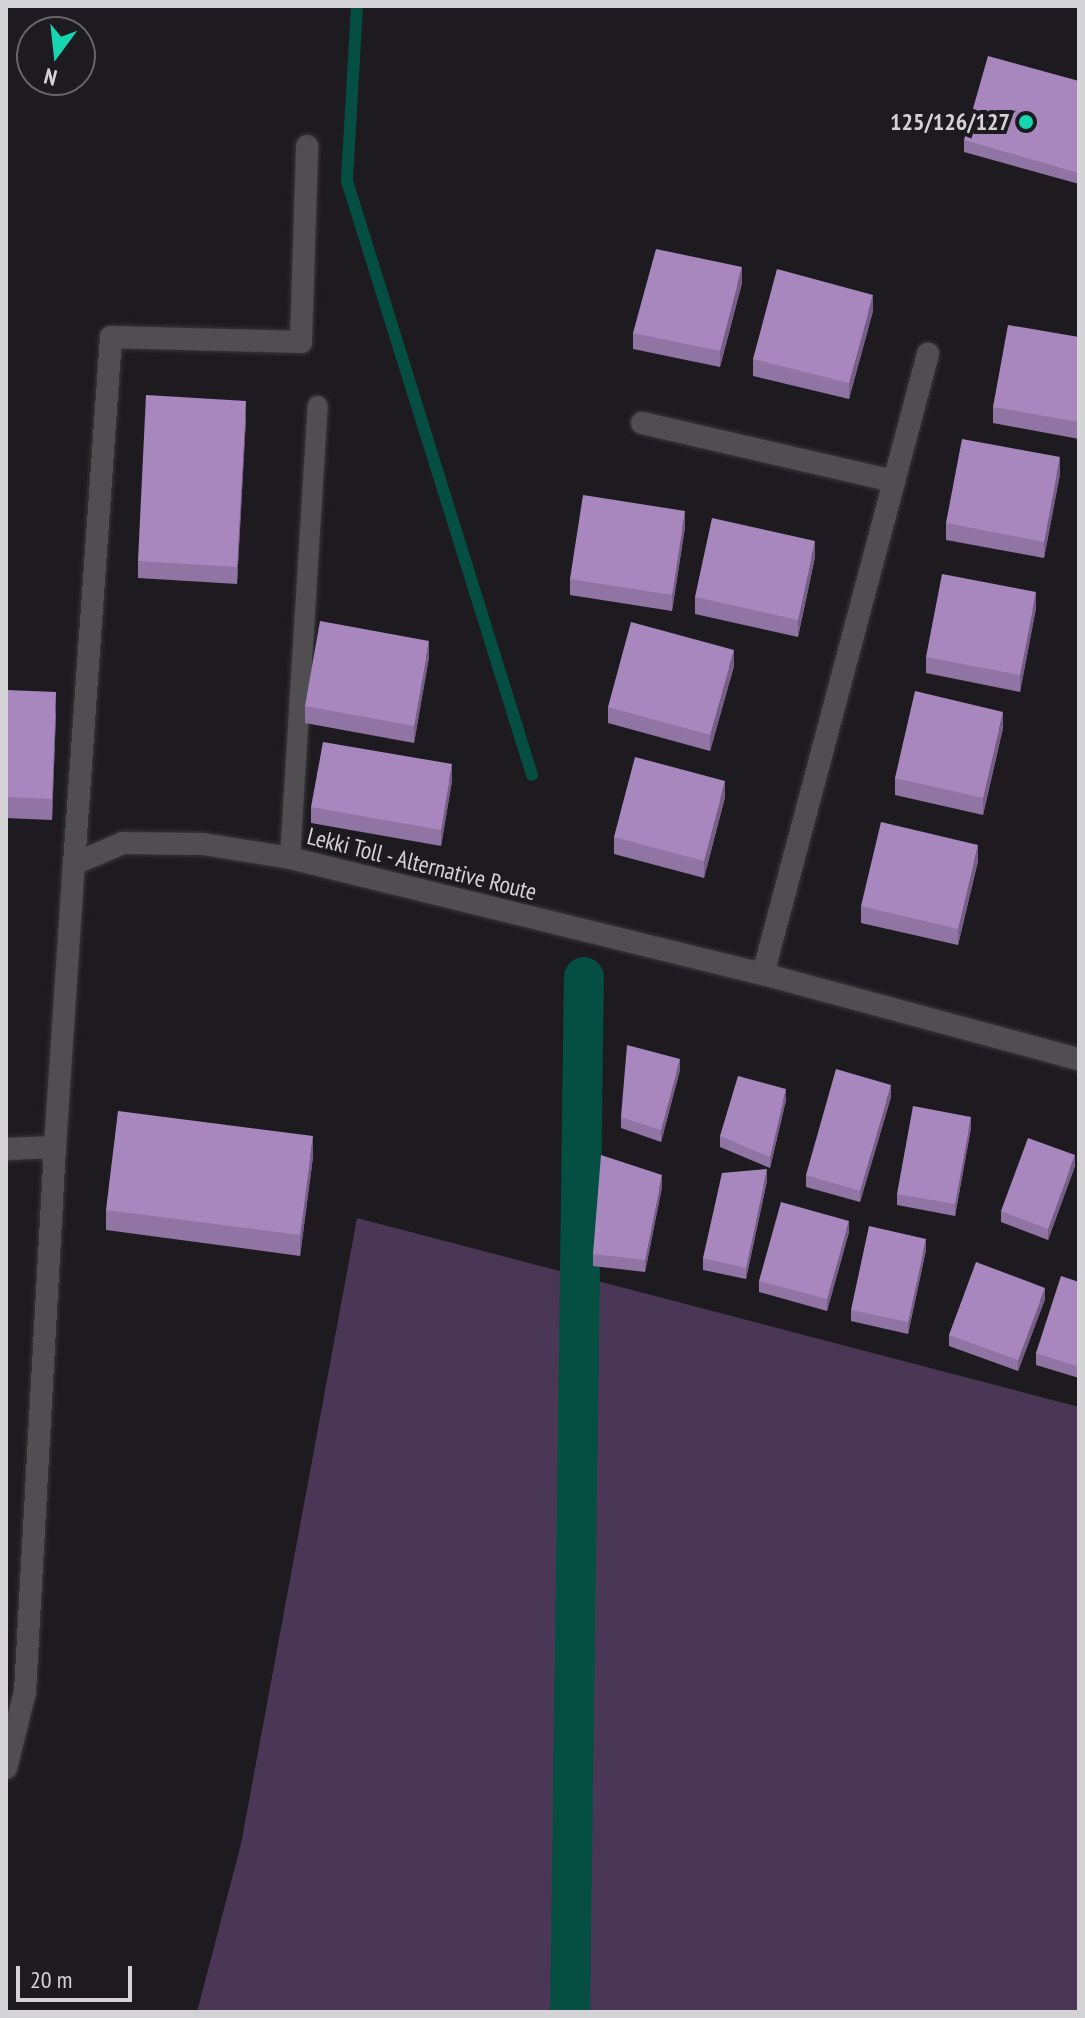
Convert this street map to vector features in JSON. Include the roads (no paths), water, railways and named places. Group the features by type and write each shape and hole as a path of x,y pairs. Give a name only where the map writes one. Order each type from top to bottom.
{"street":[{"path":"6,1768 25,1692 55,1147 111,337 301,342 307,146"},
{"path":"763,974 928,354"},
{"path":"642,423 894,481"},
{"name":"Lekki Toll - Alternative Route","path":"74,864 123,843 203,844 290,858 763,974 1079,1059"},
{"path":"6,1149 55,1147"}],"lane":[{"path":"290,858 318,406"}],"waterway":[{"path":"357,6 347,181 532,775"},
{"path":"570,2012 584,977"}],"place":[{"name":"125/126/127","path":"1026,122"}]}
